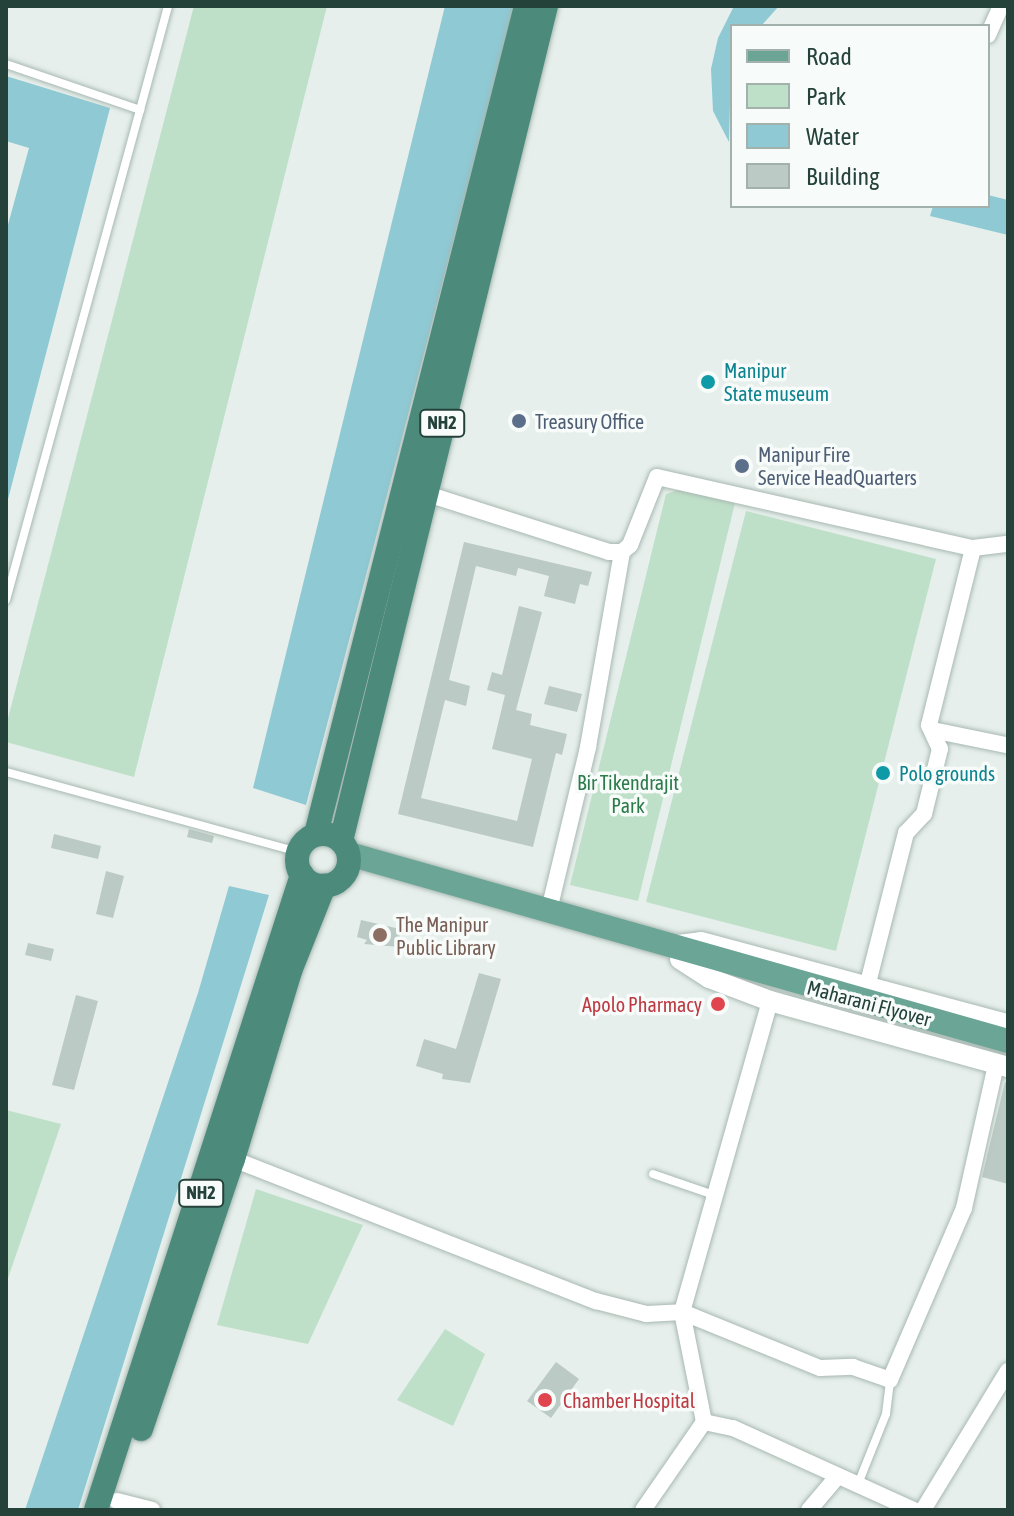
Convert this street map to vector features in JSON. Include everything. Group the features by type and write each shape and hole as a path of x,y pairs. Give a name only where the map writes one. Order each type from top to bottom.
{"highway":[{"name":"NH2","path":"109,1507 233,1159 290,971 316,834 526,6"},
{"name":"NH2","path":"346,855 424,493 546,6"},
{"path":"308,871 338,881 346,855 316,834"},
{"name":"NH2","path":"109,1507 308,871"}],"main road":[{"path":"346,855 460,893 679,952"},
{"path":"460,893 549,910 679,952"},
{"name":"Maharani Flyover","path":"679,952 1008,1041"}],"street":[{"path":"990,31 1001,6"},
{"path":"549,910 588,747 622,552 630,545 657,477 973,548 1005,547"},
{"path":"424,493 622,552"},
{"path":"868,983 906,833 924,814 940,749 929,725 973,548"},
{"path":"932,730 1007,743"},
{"path":"233,1159 596,1301 646,1314 682,1312 820,1368 853,1367 890,1380 964,1208 1002,1066 770,1001 709,978 679,952 701,942 868,983 1008,1024"},
{"path":"643,1510 704,1422 682,1312 718,1196 770,1001"},
{"path":"923,1510 1008,1371"},
{"path":"704,1422 733,1428 914,1510"},
{"path":"809,1510 837,1477"},
{"path":"109,1507 152,1510"}],"lane":[{"path":"6,600 168,6"},
{"path":"6,64 140,110"},
{"path":"6,772 308,871"},
{"path":"653,1174 718,1196"},
{"path":"858,1484 886,1414 890,1380"}],"green space":[{"path":"194,6 327,6 134,777 6,742 6,726"},
{"name":"Bir Tikendrajit Park","path":"679,490 735,503 638,901 570,885 666,494"},
{"path":"746,511 936,559 836,951 646,902"},
{"path":"6,1110 61,1124 6,1284"},
{"path":"256,1189 363,1225 308,1344 217,1325"},
{"path":"445,1329 485,1354 453,1426 397,1400"}],"water":[{"path":"445,6 515,6 306,805 253,788"},
{"path":"734,6 779,6 763,24 730,24 729,142 713,111 711,69 718,38"},
{"path":"6,76 110,108 6,507 6,232 29,148 6,141"},
{"path":"990,196 1008,200 1008,235 930,216 932,208 990,208"},
{"path":"229,886 269,895 78,1510 25,1510 198,993"}],"building":[{"path":"464,542 592,572 588,586 580,584 575,604 544,596 549,576 518,568 516,576 476,566 449,680 470,686 466,706 445,700 421,798 517,821 532,759 492,749 505,695 487,690 492,672 502,675 519,606 542,612 516,710 532,714 530,725 567,734 562,755 556,753 533,847 398,814"},
{"path":"549,686 582,694 577,712 544,704"},
{"path":"189,829 214,836 212,843 187,837"},
{"path":"54,834 101,846 98,859 51,848"},
{"path":"106,871 124,876 113,918 96,914"},
{"name":"The Manipur Public Library","path":"361,920 400,929 400,947 364,944 367,940 357,937"},
{"path":"28,943 54,949 51,961 25,955"},
{"path":"479,973 501,979 470,1083 442,1079 443,1074 416,1066 424,1039 456,1049"},
{"path":"76,995 98,1001 74,1090 52,1085"},
{"path":"1005,1082 1008,1083 1008,1184 982,1177"},
{"path":"556,1362 579,1379 551,1418 527,1401"}],"place":[{"name":"Manipur State museum","path":"708,382"},
{"name":"Treasury Office","path":"519,421"},
{"name":"Manipur Fire Service HeadQuarters","path":"742,466"},
{"name":"Polo grounds","path":"883,773"},
{"name":"The Manipur Public Library","path":"380,935"},
{"name":"Apolo Pharmacy","path":"718,1004"},
{"name":"Chamber Hospital","path":"545,1400"}]}
